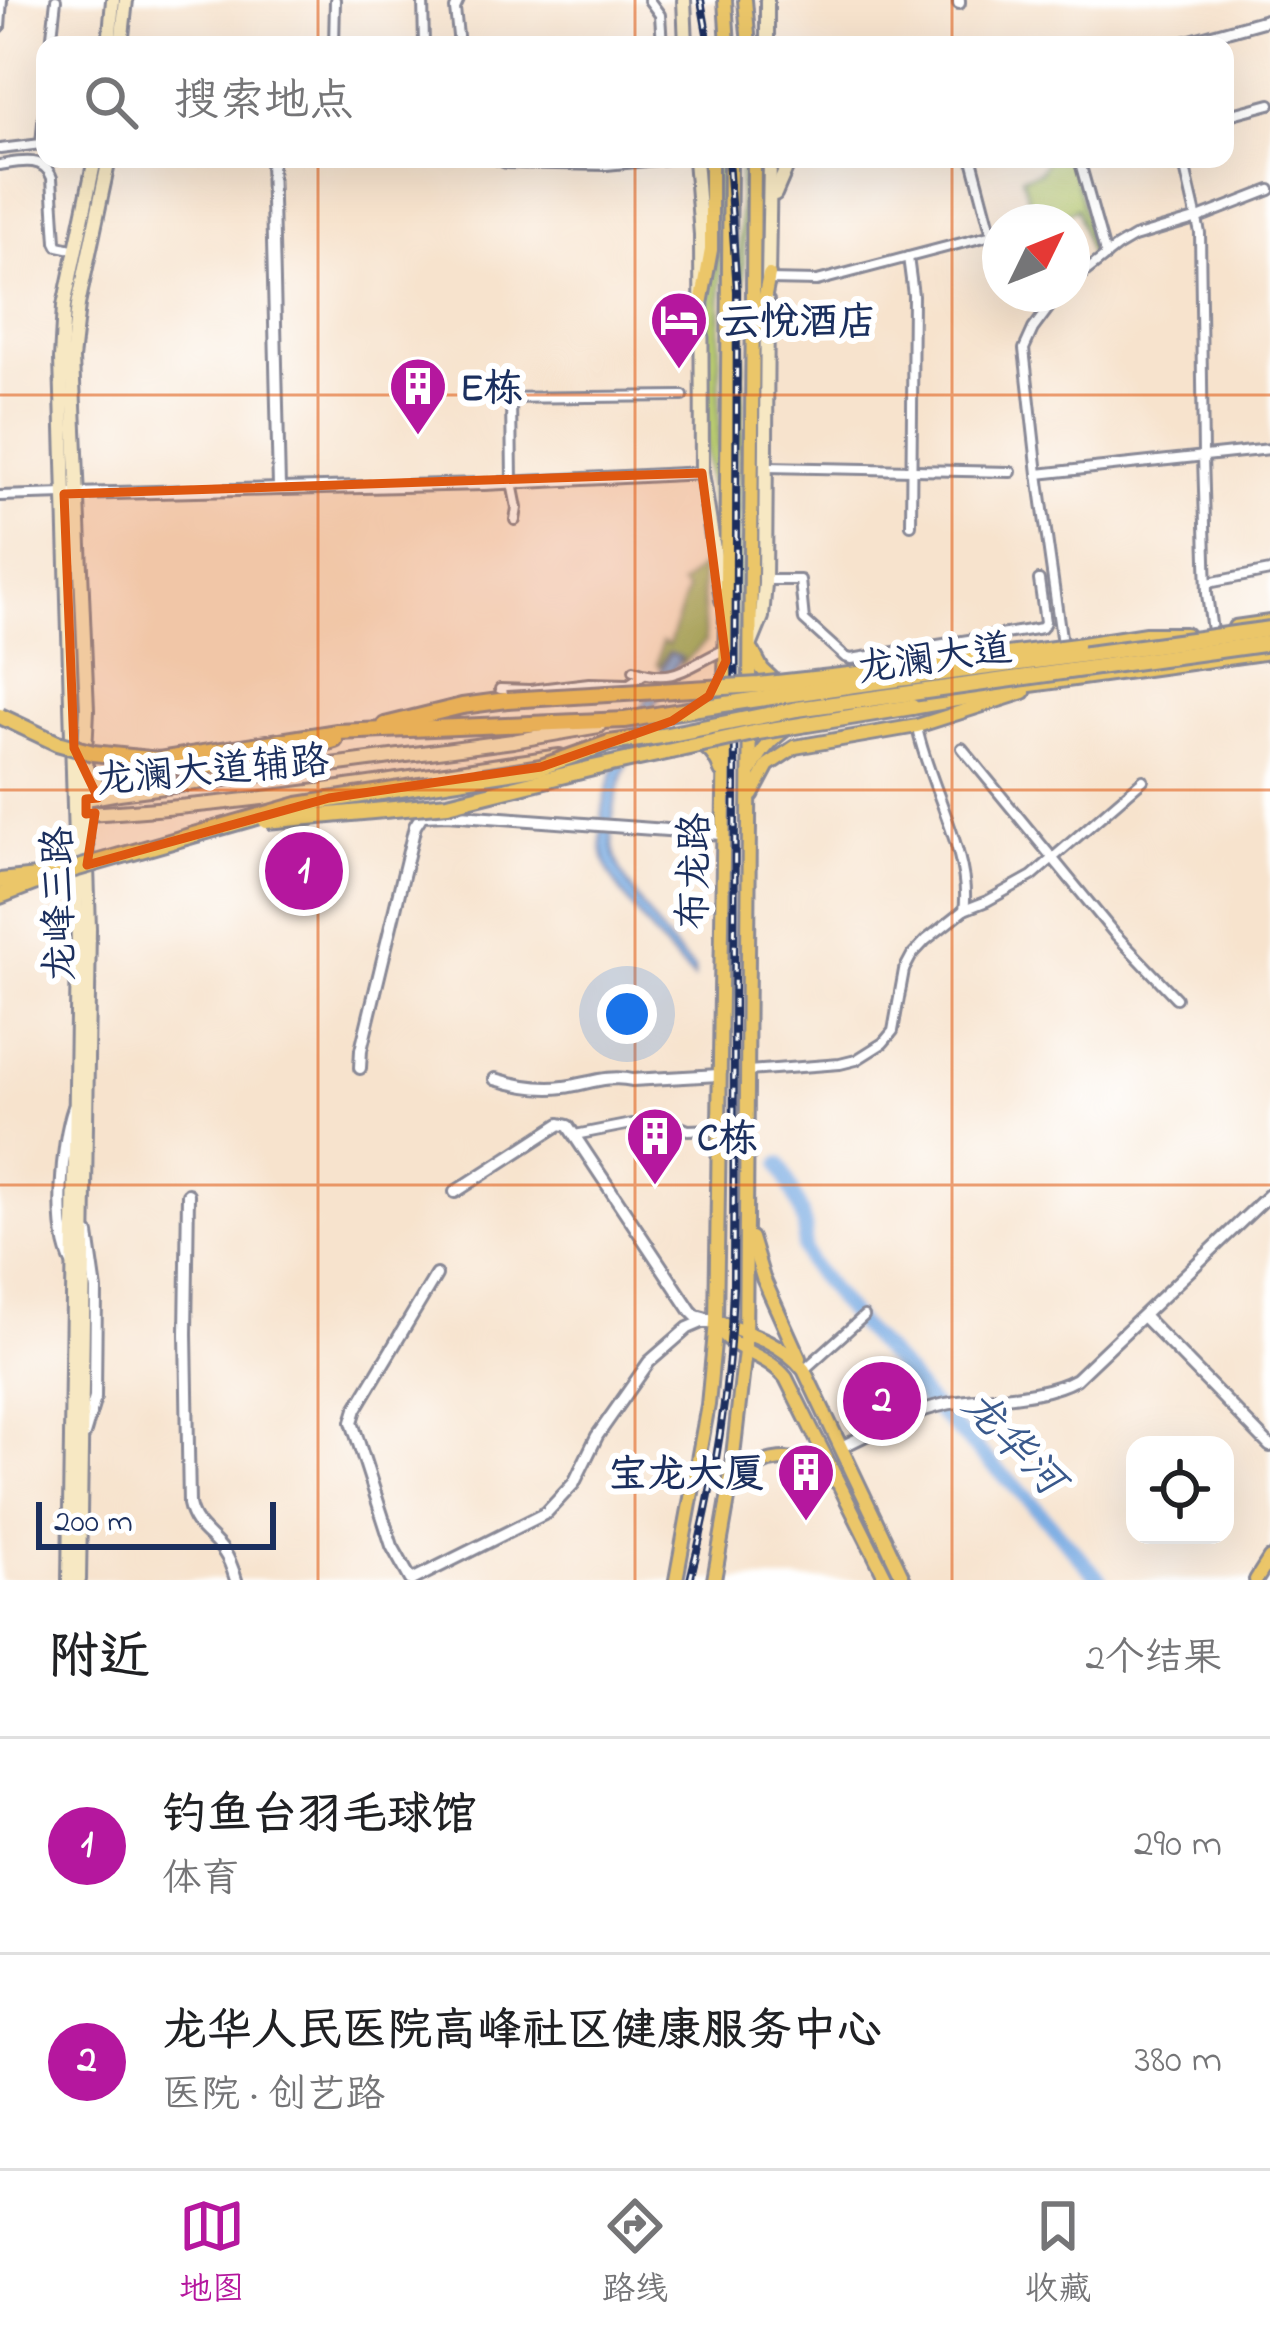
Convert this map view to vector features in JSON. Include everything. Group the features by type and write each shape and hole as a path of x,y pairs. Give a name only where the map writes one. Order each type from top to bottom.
{"highway":[{"name":"龙澜大道","path":"89,758 174,759 337,732 625,721 1270,626"},
{"path":"0,716 89,758 147,765 229,765 484,703 759,685 1068,657 1147,635 1185,635"},
{"name":"龙澜大道","path":"220,827 329,798 541,767 611,746 797,709 1270,648"},
{"path":"0,896 56,874 220,827 448,804 758,732 1022,687"},
{"path":"0,881 56,874"}],"main road":[{"path":"110,36 113,0"},
{"path":"123,36 126,0"},
{"path":"684,0 686,36"},
{"path":"725,0 727,36"},
{"path":"746,0 748,36"},
{"path":"767,0 767,36"},
{"name":"龙峰三路","path":"82,252 93,168"},
{"name":"龙峰三路","path":"69,1580 80,1444 89,928 82,807 89,758 62,340 64,306 106,168"},
{"path":"695,168 702,299 702,473 724,613"},
{"path":"702,299 711,250 711,168"},
{"name":"布龙路","path":"676,1580 708,1406 716,1322 730,168"},
{"name":"布龙路","path":"714,1580 745,1351 749,702 758,577 754,168"},
{"path":"727,575 758,577 767,467 770,168"},
{"path":"770,219 786,168"},
{"path":"753,361 768,278"},
{"name":"龙峰三路","path":"71,494 82,807 74,1267 74,1551 79,1580"},
{"path":"1185,635 1270,626"},
{"path":"750,645 770,678 790,692 806,694"},
{"name":"龙澜大道辅路","path":"82,807 120,814 260,799 671,739 818,711 1022,687 1270,648"},
{"path":"671,716 710,696 726,655"},
{"path":"1068,657 1078,678"},
{"path":"748,814 761,775 784,752 812,742 916,725 1060,680 1068,657"},
{"name":"龙澜大道辅路","path":"82,807 119,793 1068,657"},
{"path":"748,781 755,761 775,738 800,718 818,711"},
{"path":"671,739 708,747 724,777"},
{"path":"451,749 454,771"},
{"path":"89,758 90,778 107,791 119,793"},
{"path":"87,852 96,828 120,814"},
{"path":"717,1215 746,1215 763,1278 904,1580"},
{"path":"716,1322 785,1351 804,1370"},
{"path":"716,1322 725,1337 770,1361 786,1378 887,1580"},
{"path":"728,1499 749,1469 780,1459 812,1466 843,1489"},
{"path":"1256,1580 1270,1558"}],"street":[{"path":"0,27 2,0"},
{"path":"52,36 56,0"},
{"path":"334,36 335,0"},
{"path":"423,0 424,36"},
{"path":"458,0 458,36"},
{"path":"649,0 660,15 661,36"},
{"path":"1212,36 1269,22"},
{"path":"1234,114 1270,104"},
{"path":"0,149 36,145"},
{"path":"0,165 36,163"},
{"path":"48,168 56,242 82,252"},
{"path":"271,168 279,487"},
{"path":"768,278 818,281 992,235 974,168"},
{"path":"1082,168 1106,256"},
{"path":"1185,168 1198,218 1212,631"},
{"path":"1090,268 1146,232 1270,190"},
{"path":"908,256 913,295 911,525"},
{"path":"1047,312 1024,346 1038,474 1068,657"},
{"path":"492,398 683,396"},
{"path":"511,398 515,520"},
{"path":"1038,474 1270,448"},
{"path":"767,467 1011,472"},
{"path":"0,496 512,483 702,473"},
{"path":"1208,584 1270,571"},
{"path":"758,577 800,580 802,617 847,658 1042,628 1046,622 1039,580"},
{"path":"931,646 936,676"},
{"path":"500,689 628,685 639,672 674,675 726,655"},
{"path":"916,725 964,878 964,910"},
{"path":"962,748 1114,933 1176,998"},
{"path":"748,1071 840,1064 883,1043 892,1031 898,986 912,955 964,910 1021,883 1052,860 1143,780"},
{"path":"360,1068 419,818 447,814 722,833"},
{"path":"495,1079 553,1088 619,1077 719,1075"},
{"path":"455,1192 560,1124 568,1126 693,1314 716,1322"},
{"path":"575,1135 631,1124 718,1129"},
{"path":"188,1194 189,1504 197,1526 224,1550 236,1580"},
{"path":"841,1448 946,1404 1067,1384 1270,1194"},
{"path":"436,1275 352,1422 392,1546 411,1580 546,1513 574,1483 597,1436 649,1362 688,1328 716,1322"},
{"path":"804,1370 864,1316"},
{"path":"1143,1316 1270,1446"}],"highlighted area":[{"path":"702,473 726,661 709,696 672,721 541,767 329,798 87,865 95,813 86,814 86,799 98,798 74,748 64,494"}],"green space":[{"path":"714,168 722,168 718,549 706,453 707,313 716,255"},
{"path":"740,168 744,168 741,685 737,684"},
{"path":"1042,168 1072,168 1082,204 1030,204 1022,177"},
{"path":"701,567 705,642 681,665 682,658 668,652 660,666 662,642 669,645 687,590 681,585"}],"water":[{"path":"670,653 680,657 631,754 614,806 612,832 615,856 626,881 659,930 694,969 694,978 618,888 602,844 602,816 618,758"}],"waterway":[{"name":"龙华河","path":"780,1164 800,1209 809,1262 926,1400 1029,1500 1100,1580"}],"railway":[{"path":"701,0 707,36"},
{"path":"690,1580 720,1435 733,1287 737,291 729,168"}],"place":[{"name":"云悦酒店","path":"679,371"},
{"name":"E栋","path":"418,437"},
{"name":"钓鱼台羽毛球馆","path":"304,871"},
{"name":"C栋","path":"655,1187"},
{"name":"龙华人民医院高峰社区健康服务中心","path":"882,1401"},
{"name":"宝龙大厦","path":"806,1523"}]}
